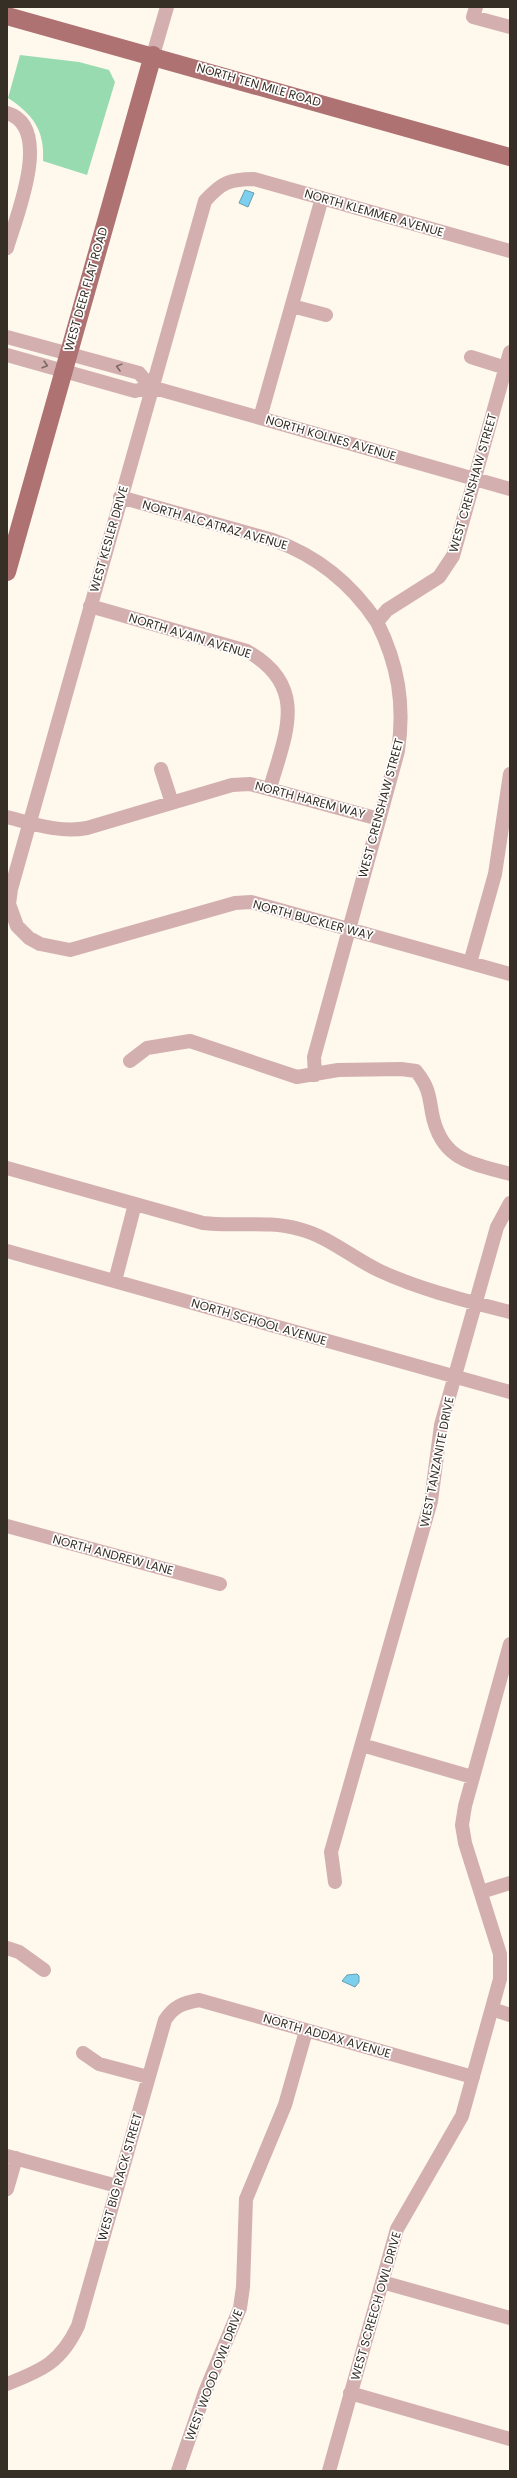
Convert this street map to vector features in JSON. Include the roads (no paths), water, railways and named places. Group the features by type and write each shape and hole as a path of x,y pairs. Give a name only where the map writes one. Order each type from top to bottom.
{"main road":[{"name":"NORTH TEN MILE ROAD","path":"7,16 153,55 510,157"},
{"name":"WEST DEER FLAT ROAD","path":"7,572 153,55"}],"street":[{"name":"WEST DEER FLAT ROAD","path":"153,55 167,7"},
{"path":"474,12 510,27"},
{"path":"7,113 20,123 28,134 32,149 30,165 9,230 7,248"},
{"name":"NORTH KLEMMER AVENUE","path":"237,179 254,179 510,251"},
{"name":"WEST KESLER DRIVE","path":"12,916 9,904 10,889 151,387 205,201 218,186 237,179"},
{"path":"260,418 322,198"},
{"path":"292,306 326,315"},
{"path":"7,337 139,373 151,387"},
{"name":"WEST CRENSHAW STREET","path":"316,1075 314,1057 348,928 398,751 402,710 397,672 390,651 377,622 387,610 439,577 452,556 510,352"},
{"name":"NORTH KOLNES AVENUE","path":"7,355 135,391 151,387 510,489"},
{"path":"471,357 506,368"},
{"name":"NORTH ALCATRAZ AVENUE","path":"120,497 273,540 297,549 319,561 342,579 357,595 377,622"},
{"name":"NORTH AVAIN AVENUE","path":"90,606 247,651 260,658 282,681 288,698 288,714 270,788"},
{"path":"161,769 172,803"},
{"path":"470,963 505,839 510,774"},
{"name":"NORTH HAREM WAY","path":"7,817 69,831 88,828 232,785 250,784 270,788 379,819"},
{"name":"NORTH BUCKLER WAY","path":"12,916 17,926 29,938 40,944 70,950 235,903 264,905 510,974"},
{"path":"130,1061 147,1048 190,1041 297,1077 316,1075 338,1070 401,1069 416,1071 427,1084 435,1129 441,1142 464,1161 510,1174"},
{"path":"7,1168 203,1223 225,1226 272,1224 299,1229 327,1239 379,1271 416,1285 510,1312"},
{"name":"WEST TANZANITE DRIVE","path":"335,1882 331,1852 431,1501 441,1425 497,1227 510,1203"},
{"path":"114,1282 135,1204"},
{"name":"NORTH SCHOOL AVENUE","path":"7,1251 510,1392"},
{"name":"NORTH ANDREW LANE","path":"7,1526 220,1584"},
{"name":"WEST SCREECH OWL DRIVE","path":"328,2471 397,2229 462,2116 500,1979 500,1954 465,1843 462,1825 472,1777 510,1644"},
{"path":"362,1745 472,1777"},
{"path":"481,1892 510,1883"},
{"path":"7,1948 19,1952 44,1970"},
{"name":"NORTH ADDAX AVENUE","path":"182,2003 199,2000 306,2031 473,2076"},
{"name":"WEST BIG RACK STREET","path":"7,2384 36,2373 61,2354 70,2342 78,2326 165,2020 172,2010 182,2003"},
{"path":"492,2009 510,2015"},
{"name":"WEST WOOD OWL DRIVE","path":"180,2469 205,2392 240,2308 243,2286 246,2199 285,2105 306,2031"},
{"path":"83,2053 99,2064 148,2077"},
{"path":"7,2189 11,2157 117,2186"},
{"path":"382,2282 510,2318"},
{"path":"350,2393 510,2439"}],"water":[{"path":"245,190 254,193 248,207 239,203"},
{"path":"357,1974 359,1976 359,1982 355,1987 342,1981 347,1975"}]}
